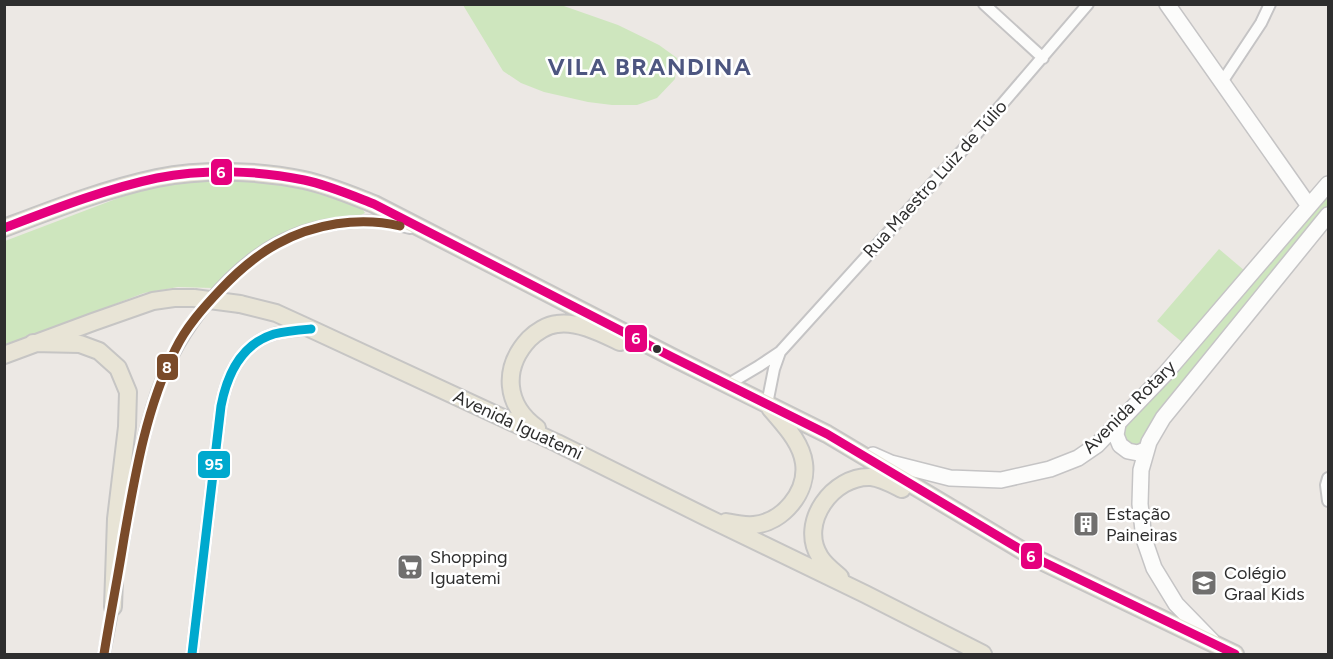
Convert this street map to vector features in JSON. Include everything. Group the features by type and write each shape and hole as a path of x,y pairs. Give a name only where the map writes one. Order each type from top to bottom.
{"main road":[{"path":"1167,4 1309,206"},
{"path":"4,228 98,194 158,178 195,173 231,172 305,180 341,191 374,204 827,434 1033,557"},
{"name":"Avenida Rotary","path":"827,434 891,463 950,478 1001,480 1050,469 1078,458 1097,445 1165,374 1329,184"},
{"name":"Avenida Rotary","path":"1216,645 1176,604 1154,568 1144,539 1140,504 1141,470 1147,449 1163,418 1329,215"},
{"name":"Avenida Iguatemi","path":"4,355 153,302 174,298 194,298 240,304 276,313 557,442 983,654"},
{"path":"557,442 526,420 514,402 510,382 513,364 519,349 532,336 556,324 570,324 601,333 646,354 672,357"},
{"path":"33,343 80,344 99,351 118,368 128,392 127,427 116,519 113,607"},
{"path":"708,518 743,525 765,523 790,506 795,498 804,479 804,462 797,442 767,404"},
{"path":"1118,424 1116,435 1120,445 1128,451 1138,453 1147,449"},
{"path":"864,594 828,567 819,556 814,535 818,510 825,499 853,479 871,477 895,485 1004,544 1235,654"}],"street":[{"name":"Rua Maestro Luiz de Túlio","path":"780,352 961,152 1088,4"},
{"path":"1222,82 1270,4"},
{"path":"984,5 1043,58"},
{"path":"105,654 135,474 157,392 175,349 198,314 248,261 294,235 331,224 379,222 444,240"},
{"path":"192,654 225,387 244,353 256,342 274,334 311,329"},
{"path":"727,385 780,352"},
{"path":"767,404 780,352"},
{"path":"1329,478 1326,485 1329,501"}],"green space":[{"path":"463,5 561,5 618,25 659,45 677,58 675,79 657,98 637,105 588,102 544,92 521,83 503,71"},
{"path":"220,180 275,184 309,191 362,208 365,213 313,224 243,260 213,288 178,287 144,293 5,346 5,241 145,189 195,181"},
{"path":"1328,191 1328,213 1139,449 1124,442 1122,425"},
{"path":"1219,249 1245,271 1183,343 1157,321"}],"transit line":[{"name":"6","path":"4,228 99,194 175,175 212,172 249,173 286,177 331,187 374,204 827,434 1033,557 1235,654"},
{"name":"8","path":"104,654 133,490 149,418 165,372 179,342 190,326 214,296 240,270 261,254 291,237 321,227 353,222 400,226"},
{"name":"95","path":"192,654 221,406 227,383 244,353 262,339 274,334 311,329"}],"place":[{"name":"Estação Paineiras","path":"1086,524"},
{"name":"Shopping Iguatemi","path":"410,567"},
{"name":"Colégio Graal Kids","path":"1204,583"}],"district":[{"name":"VILA BRANDINA","path":"650,67"}]}
